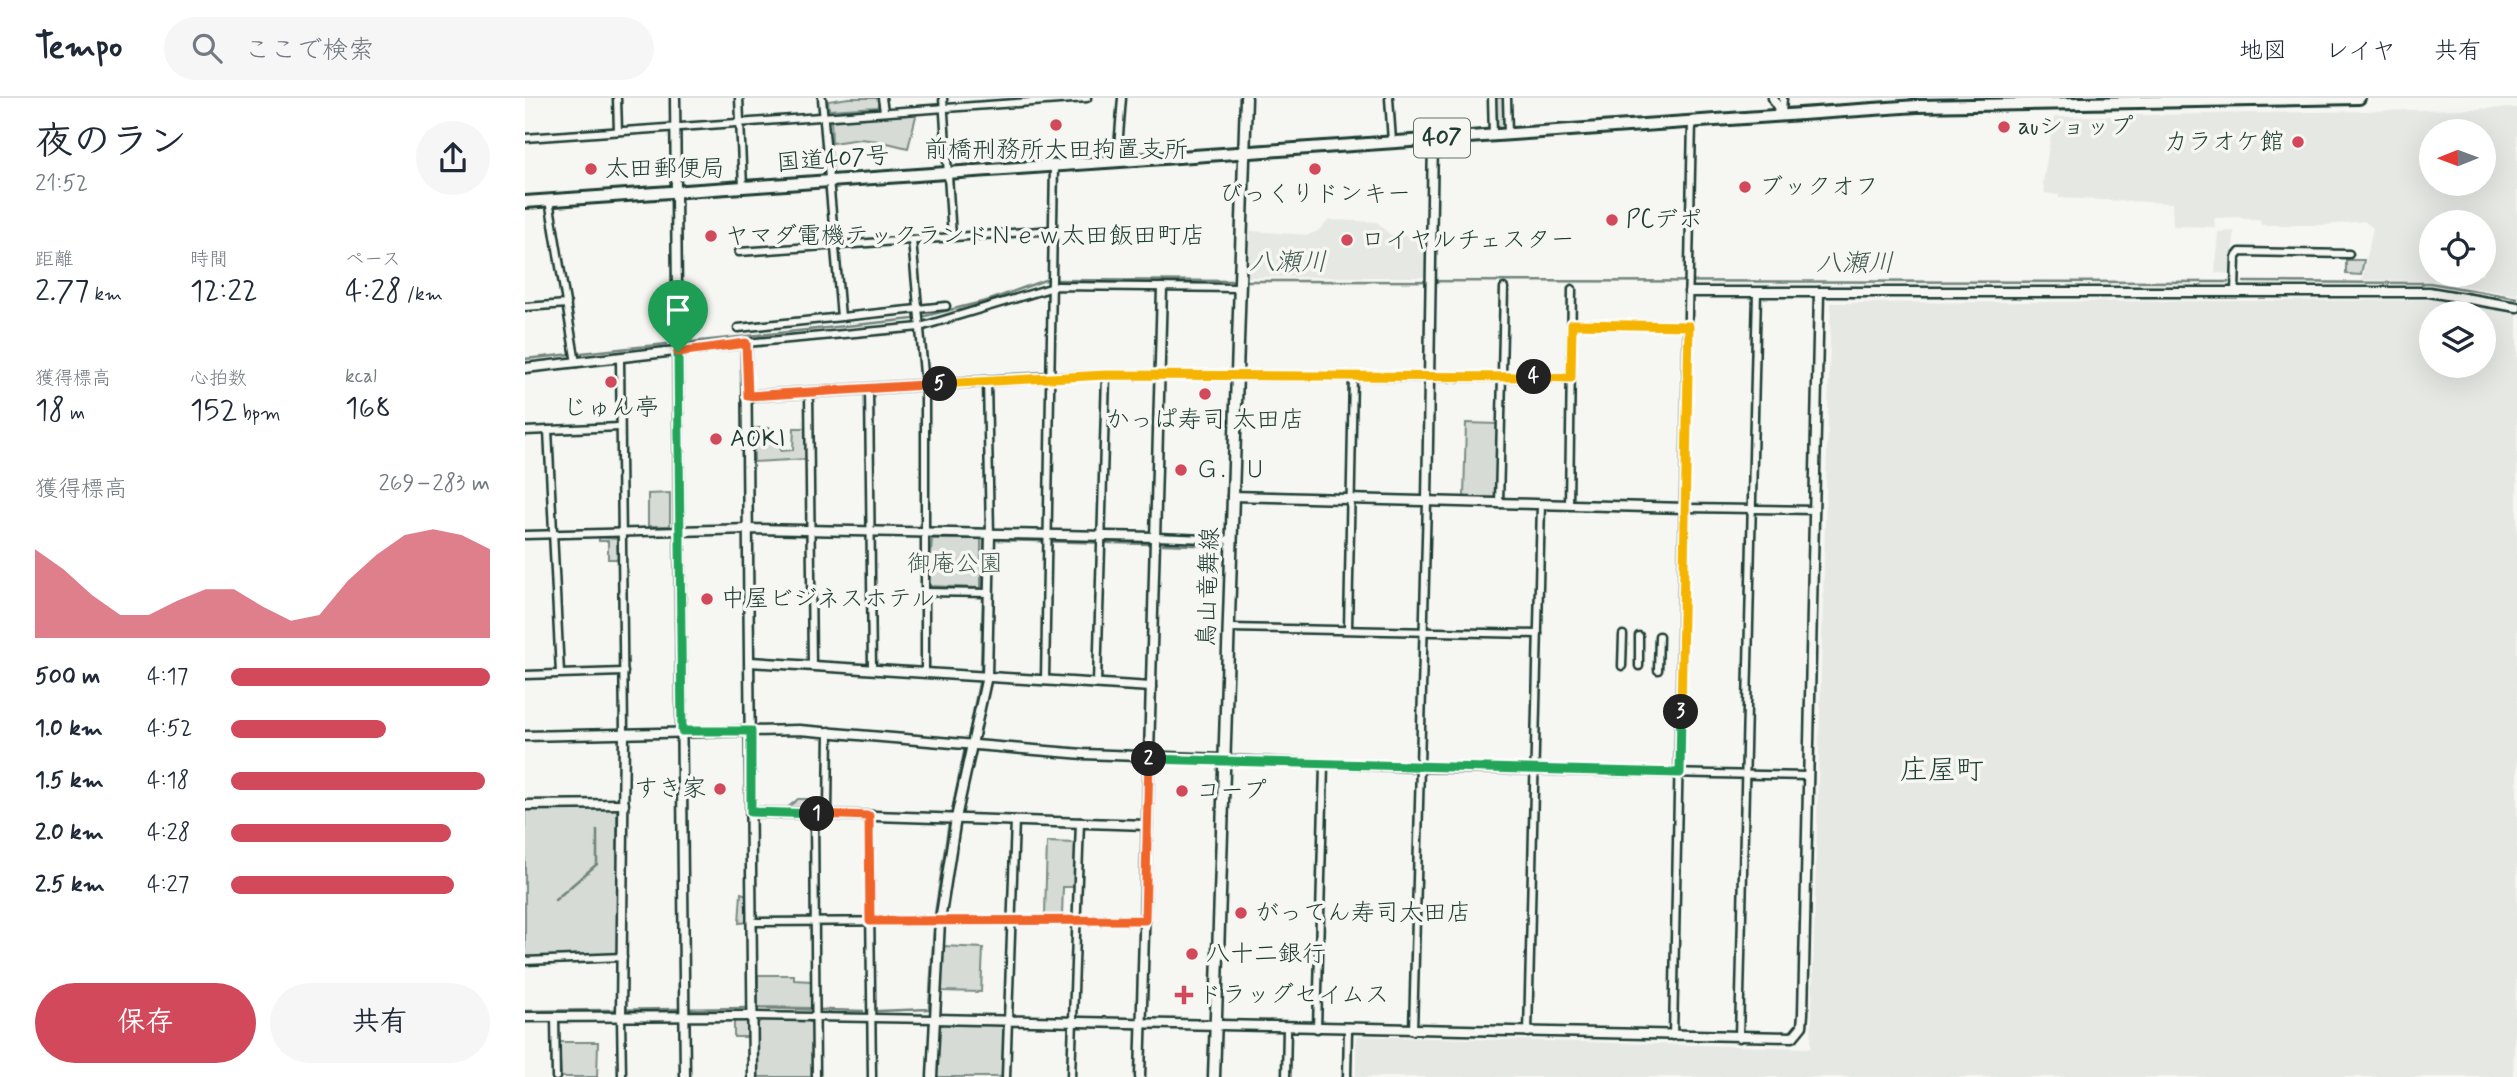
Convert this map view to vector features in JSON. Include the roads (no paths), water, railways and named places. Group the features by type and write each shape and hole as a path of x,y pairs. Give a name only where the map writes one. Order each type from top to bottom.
{"highway":[{"name":"国道407号","path":"525,202 1917,106 2359,98"}],"main road":[{"name":"鳥山竜舞線","path":"1214,1077 1245,98"}],"street":[{"path":"617,98 618,131"},
{"path":"675,98 685,1077"},
{"path":"739,98 743,187"},
{"path":"822,98 832,181 841,317"},
{"path":"882,98 884,111"},
{"path":"943,98 952,237"},
{"path":"525,138 996,101 1087,98"},
{"path":"1117,160 1122,98"},
{"path":"1389,98 1392,141"},
{"path":"1492,98 1493,135"},
{"path":"1507,98 1508,134"},
{"path":"1773,98 1782,115"},
{"path":"1782,115 1783,98"},
{"path":"1673,1037 1692,121"},
{"path":"1413,1031 1432,280 1433,139"},
{"path":"1045,680 1054,165"},
{"path":"549,200 575,361"},
{"path":"739,252 1053,230"},
{"path":"912,240 925,385 925,673"},
{"path":"2235,292 2236,257 2240,252 2349,254"},
{"path":"525,368 920,324 1051,288 1163,288 1239,284"},
{"path":"1690,286 1757,292 2429,292 2517,307"},
{"path":"1140,1077 1163,288"},
{"path":"1499,503 1504,288"},
{"path":"1569,505 1572,289"},
{"path":"1739,1038 1757,292"},
{"path":"525,1017 684,1014 1673,1037 1793,1037 1802,1026 1819,292"},
{"path":"525,307 567,304"},
{"path":"738,328 946,306"},
{"path":"1572,324 1689,326"},
{"path":"746,343 750,529 753,1077"},
{"path":"619,359 624,672 622,1077"},
{"path":"1097,683 1106,375"},
{"path":"748,396 1106,375 1571,378"},
{"path":"1347,629 1353,376"},
{"path":"932,1077 940,921 956,818 987,676 987,381"},
{"path":"869,389 871,669"},
{"path":"809,392 812,666"},
{"path":"525,431 620,427"},
{"path":"548,430 560,673"},
{"path":"1232,496 1814,510"},
{"path":"1528,1033 1541,504"},
{"path":"525,536 750,529 1231,540"},
{"path":"925,592 989,593"},
{"path":"1230,628 1538,634"},
{"path":"1622,666 1623,635"},
{"path":"1639,636 1639,666"},
{"path":"1658,670 1659,636"},
{"path":"751,662 1151,687"},
{"path":"525,675 624,672"},
{"path":"525,736 682,731 829,731 1149,757 1420,768 1808,776"},
{"path":"828,814 829,731"},
{"path":"1317,1029 1324,765"},
{"path":"525,805 624,804"},
{"path":"751,812 1147,825"},
{"path":"814,814 816,1077"},
{"path":"869,816 872,1077"},
{"path":"1006,1077 1015,820"},
{"path":"1071,1077 1080,822"},
{"path":"752,922 1145,920"},
{"path":"525,961 623,957"},
{"path":"555,1017 557,1077"},
{"path":"1286,1077 1287,1028"},
{"path":"1347,1077 1348,1030"}],"waterway":[{"name":"八瀬川","path":"691,342 913,319 990,300 1045,280 1237,281"},
{"name":"八瀬川","path":"1244,281 2228,282"},
{"name":"八瀬川","path":"2244,282 2430,283 2517,298"},
{"name":"八瀬川","path":"525,359 667,344"},
{"path":"983,586 984,539"},
{"path":"997,540 1149,544"},
{"path":"1163,544 1224,546"},
{"path":"981,669 983,599"},
{"path":"969,734 979,683"},
{"path":"952,811 965,748"},
{"path":"935,914 949,823"},
{"path":"555,900 597,864 597,830"},
{"path":"878,1011 929,1009 934,929"},
{"path":"525,1011 749,1008"},
{"path":"756,1008 863,1011"}],"place":[{"name":"前橋刑務所大田拘置支所","path":"1056,125"},
{"name":"auショップ","path":"2004,127"},
{"name":"カラオケ館","path":"2298,142"},
{"name":"太田郵便局","path":"591,169"},
{"name":"びっくりドンキー","path":"1315,169"},
{"name":"ブックオフ","path":"1745,187"},
{"name":"PCデポ","path":"1612,220"},
{"name":"ヤマダ電機テックランドＮｅｗ太田飯田町店","path":"711,236"},
{"name":"ロイヤルチェスター","path":"1347,240"},
{"name":"じゅん亭","path":"611,382"},
{"name":"かっぱ寿司 太田店","path":"1205,394"},
{"name":"AOKI","path":"716,439"},
{"name":"Ｇ．Ｕ","path":"1181,470"},
{"name":"中屋ビジネスホテル","path":"707,599"},
{"name":"すき家","path":"720,789"},
{"name":"コープ","path":"1182,791"},
{"name":"がってん寿司太田店","path":"1241,913"},
{"name":"八十二銀行","path":"1192,954"},
{"name":"ドラッグセイムス","path":"1184,995"}],"district":[{"name":"庄屋町","path":"1942,771"}],"park label":[{"name":"御庵公園","path":"955,564"}]}
